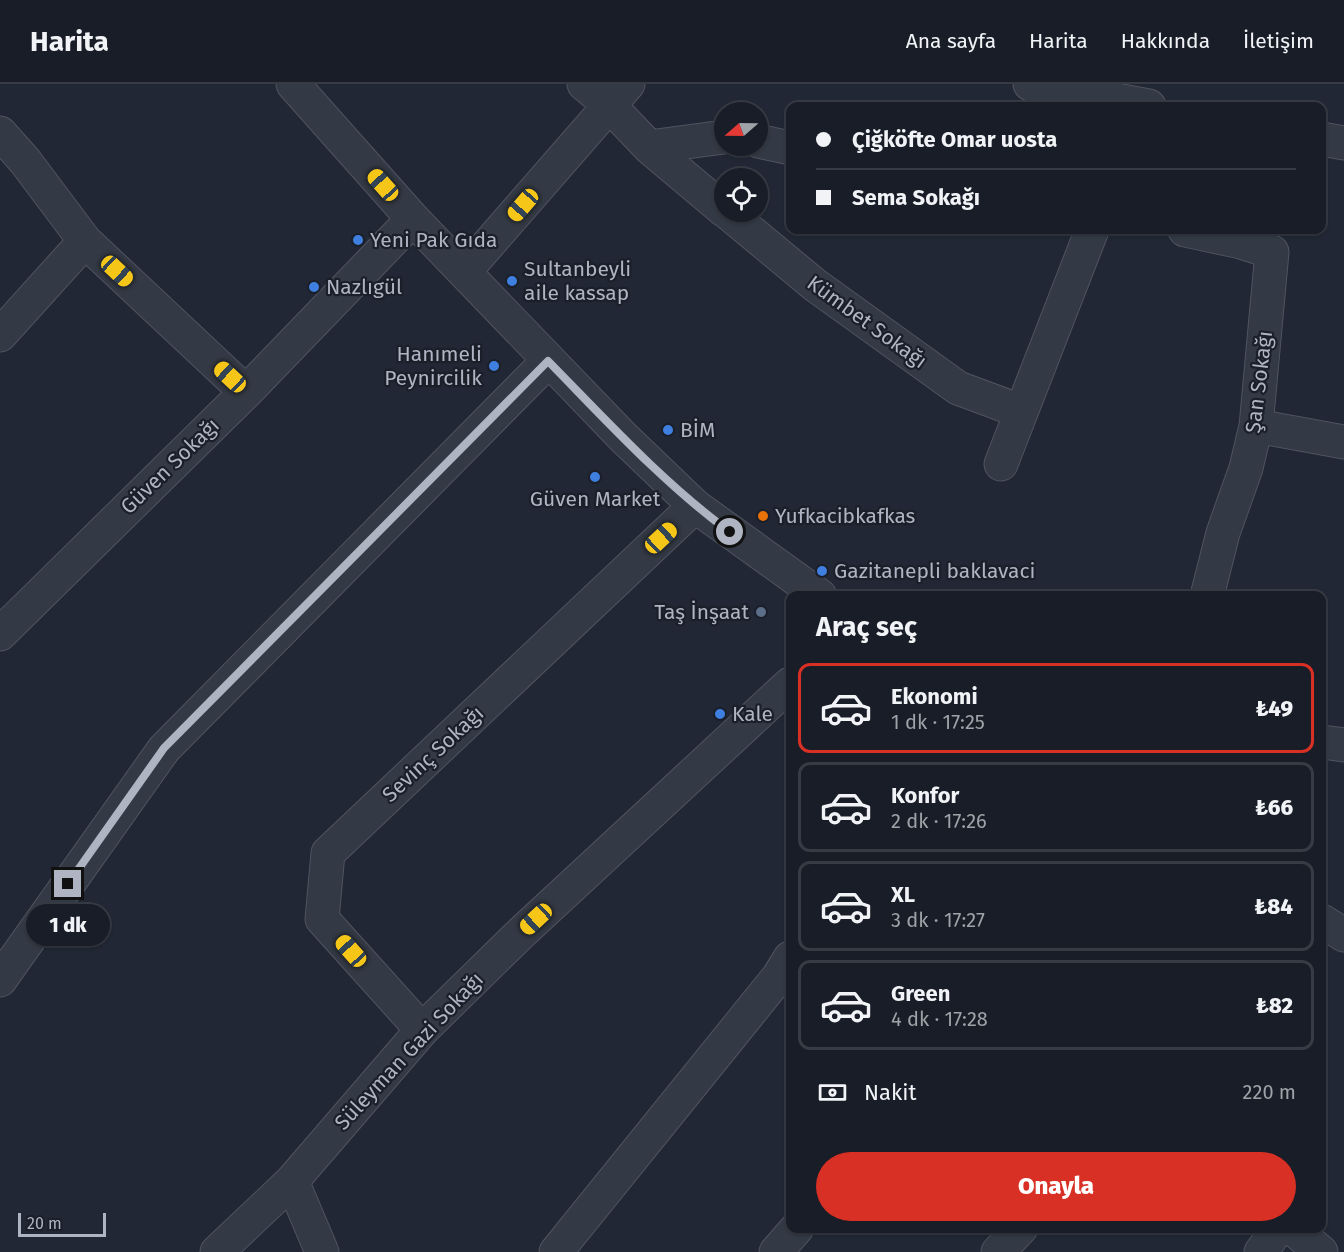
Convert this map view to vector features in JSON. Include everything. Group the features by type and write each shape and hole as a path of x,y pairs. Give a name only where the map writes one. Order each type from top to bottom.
{"street":[{"path":"293,84 412,219 465,271 548,361 623,437 695,506 813,591"},
{"name":"Kümbet Sokağı","path":"584,84 619,95 650,147 714,201"},
{"path":"1030,84 1127,102"},
{"path":"465,271 619,95"},
{"path":"0,133 25,161 85,241 246,392"},
{"path":"650,147 714,138"},
{"path":"1326,140 1344,143"},
{"path":"768,143 786,147"},
{"name":"Güven Sokağı","path":"0,634 246,392 412,219"},
{"name":"Kümbet Sokağı","path":"739,222 815,285 958,388 1020,411"},
{"path":"1001,464 1090,234"},
{"name":"Şan Sokağı","path":"1204,234 1272,252 1256,426 1246,468 1222,532 1208,591"},
{"path":"0,335 85,241"},
{"path":"0,980 164,748 548,361"},
{"path":"1256,426 1344,442"},
{"name":"Sevinç Sokağı","path":"422,1030 322,919 327,853 695,506"},
{"name":"Süleyman Gazi Sokağı","path":"217,1252 292,1181 422,1030 519,934 786,688"},
{"path":"1326,743 1344,745"},
{"path":"1326,924 1344,935"},
{"path":"556,1252 786,965"},
{"path":"292,1181 322,1252"},
{"path":"776,1252 793,1233"},
{"path":"998,1252 1016,1233"},
{"path":"1260,1252 1274,1233"},
{"path":"1298,1233 1321,1252"}],"place":[{"name":"Yeni Pak Gıda","path":"358,240"},
{"name":"Sultanbeyli aile kassap","path":"512,281"},
{"name":"Nazlıgül","path":"314,287"},
{"name":"Hanımeli Peynircilik","path":"494,366"},
{"name":"BİM","path":"668,430"},
{"name":"Güven Market","path":"595,477"},
{"name":"Yufkacibkafkas","path":"763,516"},
{"name":"Gazitanepli baklavaci","path":"822,571"},
{"name":"Taş İnşaat","path":"761,612"},
{"name":"Kale","path":"720,714"}],"route":[{"path":"68,884 164,748 548,361 695,506 730,532"}]}
